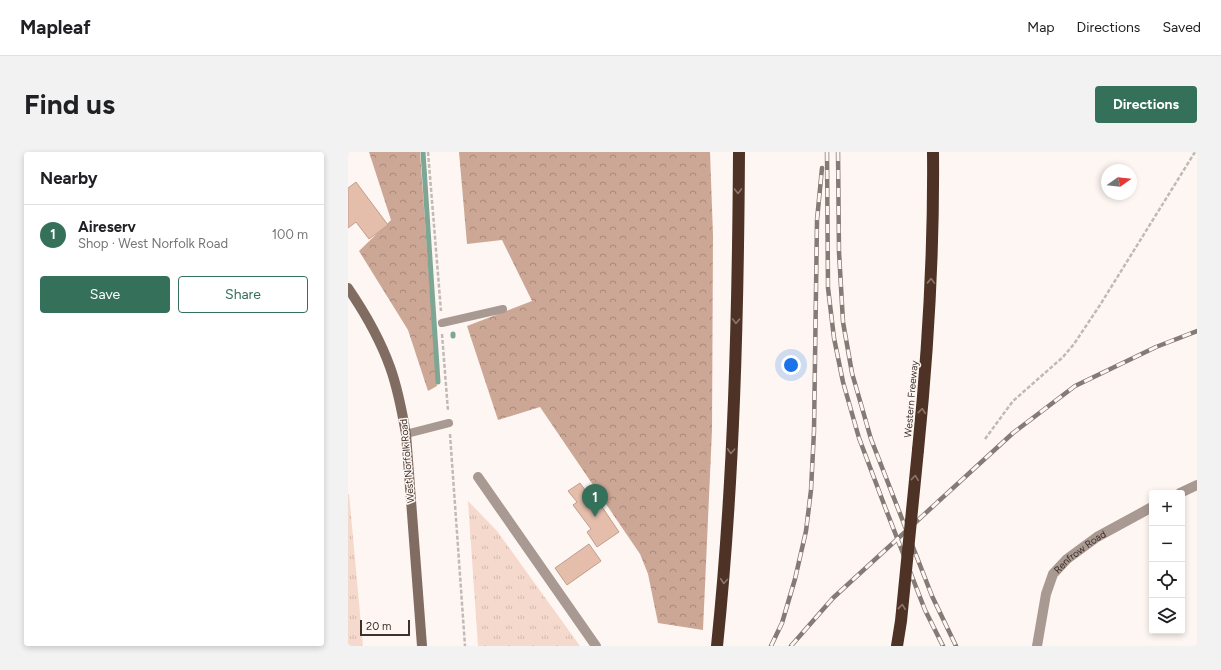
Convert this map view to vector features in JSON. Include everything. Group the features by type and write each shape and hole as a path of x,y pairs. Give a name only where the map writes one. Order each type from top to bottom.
{"highway":[{"path":"718,641 724,582 733,427 739,152"},
{"name":"Western Freeway","path":"897,646 901,621 924,397 931,282 933,152"}],"street":[{"name":"West Norfolk Road","path":"348,288 360,305 377,335 390,367 400,401 406,434 422,646"},
{"path":"478,477 596,646"},
{"path":"1185,491 1197,485"},
{"name":"Renfrow Road","path":"1037,646 1046,594 1053,574 1067,559 1097,537 1149,510"}],"lane":[{"path":"442,323 503,309"},
{"path":"406,434 449,423"}],"path":[{"path":"428,152 466,646"},
{"path":"985,439 1013,402 1063,357 1074,344 1100,305 1195,152"}],"green space":[{"path":"369,152 420,152 437,386 428,391 408,330 359,251 391,220"},
{"path":"459,152 710,152 713,235 712,430 703,630 658,623 648,574 640,554 540,407 498,420 467,326 532,301 502,240 467,244"},
{"path":"349,494 363,646 348,646"},
{"path":"468,501 497,531 580,646 478,646"}],"building":[{"path":"356,182 388,225 369,239 356,222 348,228 348,188"},
{"path":"580,483 588,494 592,492 619,532 597,547 587,532 591,529 573,505 577,502 568,491"},
{"path":"589,544 601,561 567,585 555,568"}],"waterway":[{"path":"423,152 438,382"}],"railway":[{"path":"827,152 828,288 834,338 843,382 859,438 885,507 925,610 943,646"},
{"path":"838,152 839,252 843,322 852,373 871,439 932,596 956,646"},
{"path":"771,646 782,623 795,579 806,531 811,490 814,431 817,220 822,168"},
{"path":"791,646 833,598 1013,433 1075,386 1156,347 1197,331"}],"place":[{"name":"Aireserv","path":"595,517"}]}
